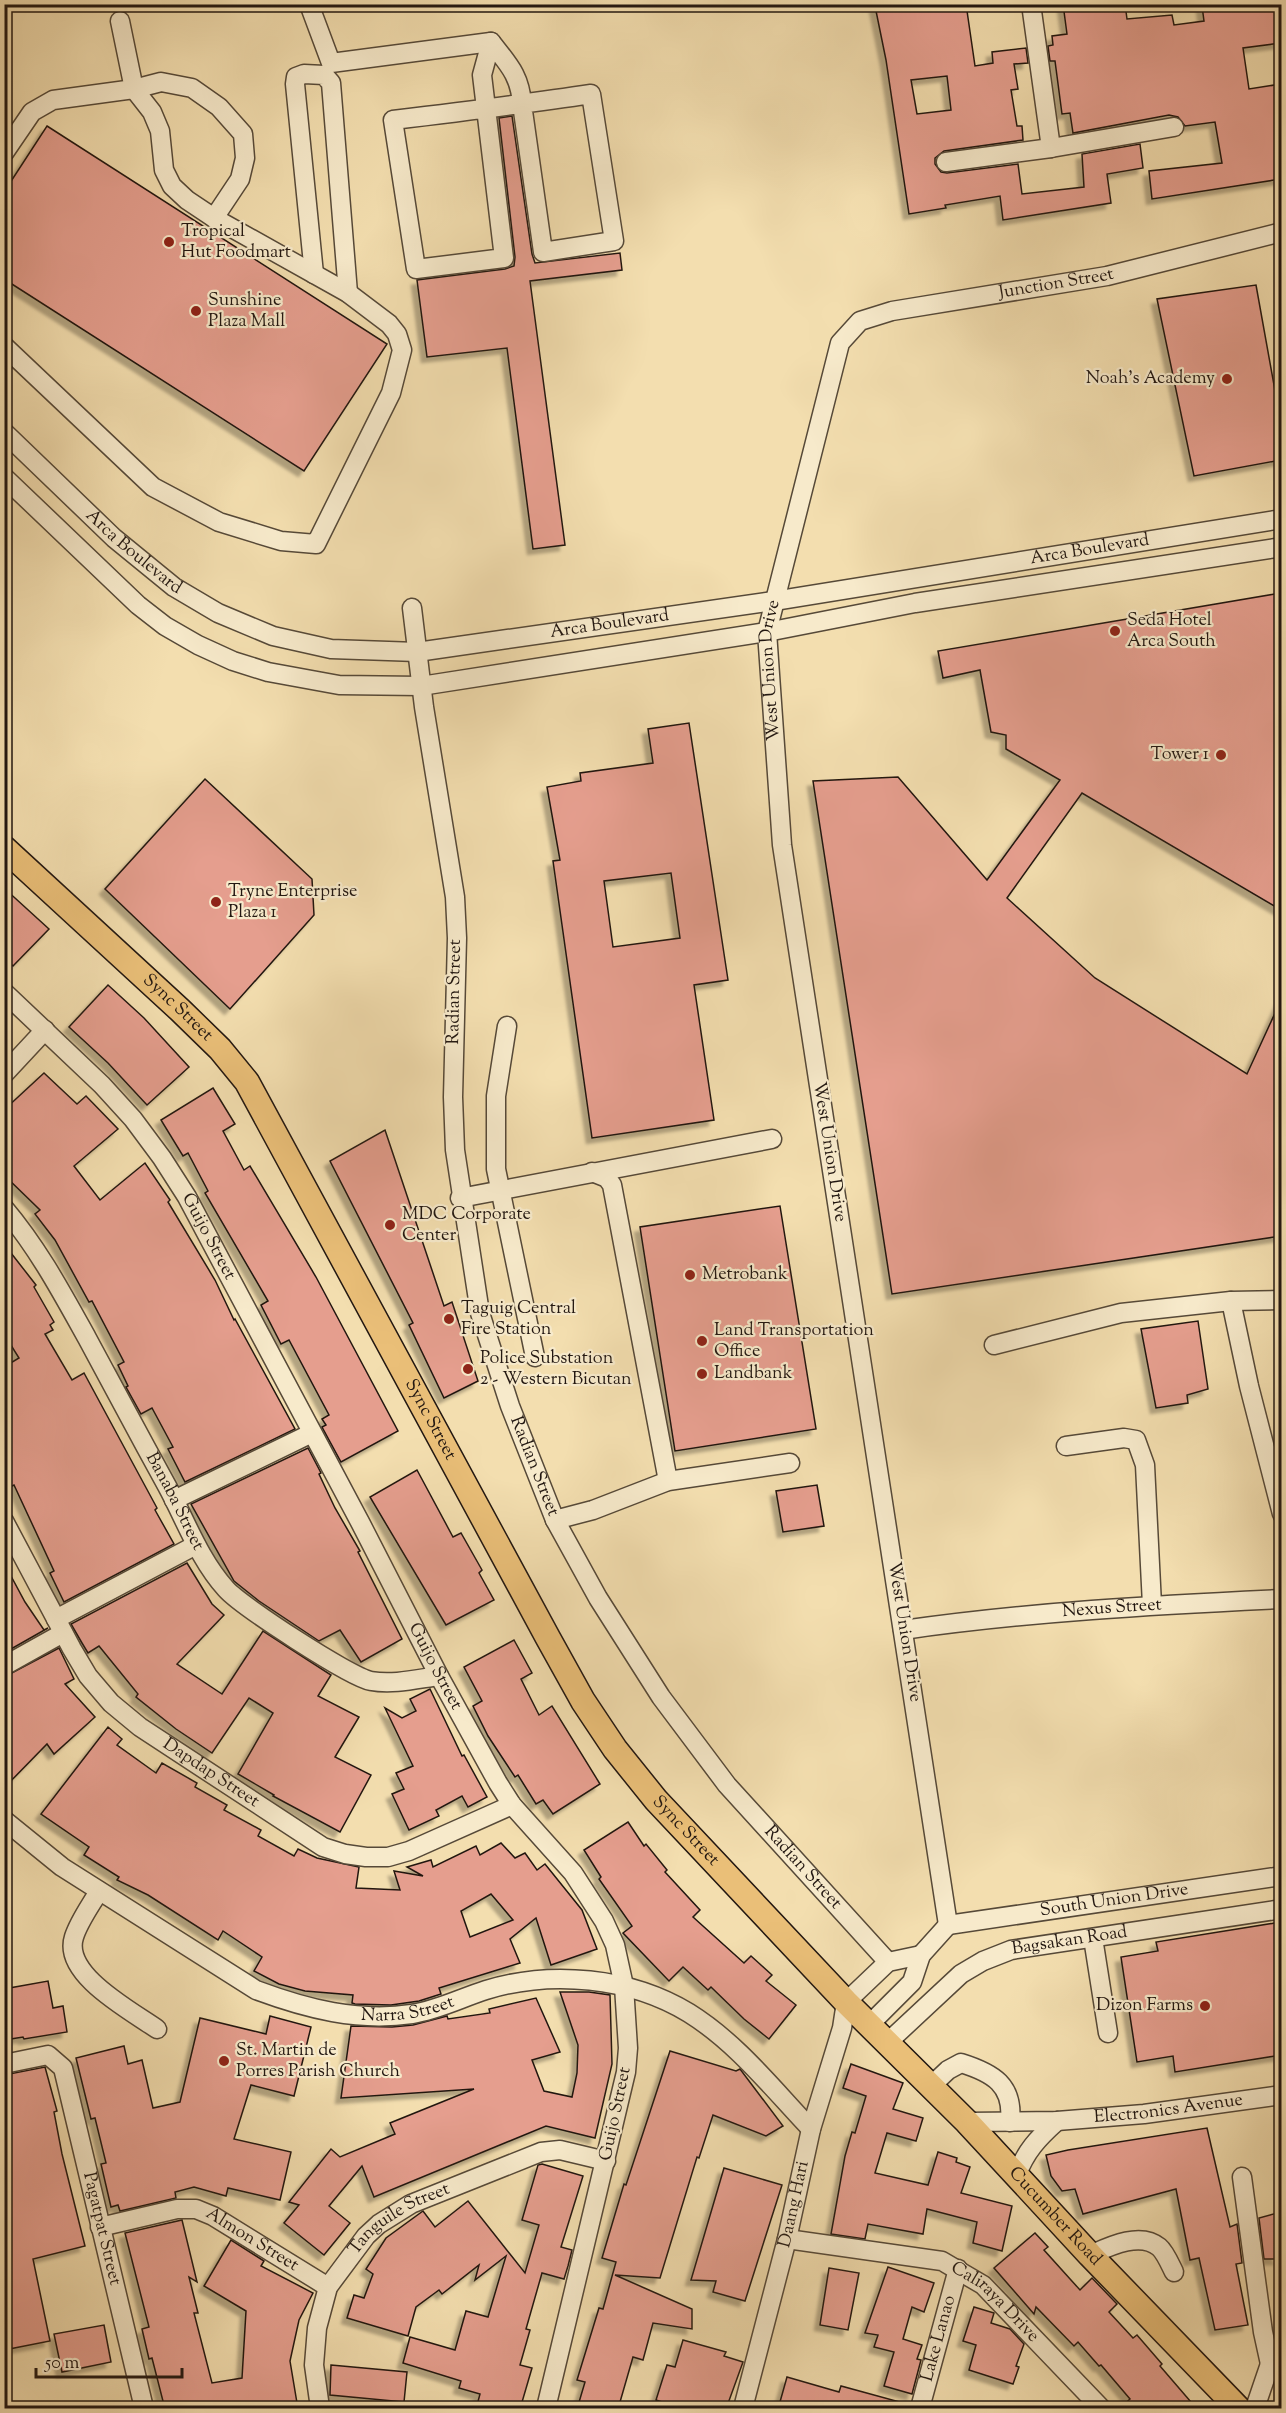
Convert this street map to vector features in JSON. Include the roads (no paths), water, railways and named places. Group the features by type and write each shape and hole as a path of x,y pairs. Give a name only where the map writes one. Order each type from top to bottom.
{"main road":[{"name":"Sync Street","path":"4,848 180,1010 220,1049 246,1082 583,1701 615,1749 656,1800 869,2025"},
{"name":"Cucumber Road","path":"869,2025 967,2122 1090,2255 1238,2409"}],"street":[{"path":"309,4 331,63 491,42"},
{"path":"1031,4 1051,148"},
{"path":"4,346 153,487 219,522 281,541 316,544 391,393 402,350 397,334 388,324 348,293 214,218 187,200 172,186 164,170 160,131 152,112 134,89 120,21"},
{"path":"491,42 482,75 484,108 504,258 416,269 393,120 484,108 522,104 591,94 614,241 543,252 522,104 521,87 515,73 491,42"},
{"path":"314,274 295,84 296,77 304,74 324,75 331,83 348,293"},
{"path":"4,153 32,112 53,100 134,89 161,82 192,88 219,107 243,134 244,158 240,179 214,218"},
{"path":"946,162 1051,148 1174,127"},
{"name":"Junction Street","path":"840,343 860,321 875,315 1107,276 1281,232"},
{"name":"West Union Drive","path":"840,343 767,632 782,845 948,1925"},
{"name":"Arca Boulevard","path":"4,432 114,538 174,587 218,613 273,636 331,650 417,652 774,601 1281,519"},
{"name":"Arca Boulevard","path":"4,477 138,605 165,626 233,661 268,672 339,685 421,686 767,632 915,603 1281,547"},
{"name":"Radian Street","path":"412,608 421,686 455,897 457,938 453,1097 460,1198 480,1312 510,1406 555,1520 598,1598 661,1697 727,1785 888,1962"},
{"name":"Guijo Street","path":"4,992 102,1085 133,1119 162,1158 187,1197 439,1676 512,1805 573,1873 604,1921 615,1945 624,1986 628,2048 626,2072 546,2409"},
{"path":"507,1026 496,1096 496,1169 535,1357"},
{"path":"4,1074 45,1030"},
{"path":"460,1198 772,1139"},
{"path":"592,1172 607,1178 612,1185 668,1481"},
{"name":"Banaba Street","path":"4,1208 44,1260 196,1545 212,1572 227,1590 255,1612 352,1674 371,1681 400,1681 439,1676"},
{"path":"994,1345 1121,1313 1231,1301 1281,1300"},
{"path":"1231,1301 1249,1386 1281,1514"},
{"path":"174,1500 312,1432"},
{"path":"1066,1446 1124,1438 1136,1440 1145,1465 1152,1605"},
{"path":"555,1520 593,1510 668,1481 790,1463"},
{"name":"Dapdap Street","path":"4,1521 88,1676 111,1703 140,1727 323,1846 345,1854 388,1857 410,1851 512,1805"},
{"path":"4,1666 59,1626 196,1545"},
{"name":"Nexus Street","path":"903,1630 1152,1605 1281,1599"},
{"name":"Narra Street","path":"4,1820 62,1867 256,1990 290,2003 346,2016 410,2014 431,2010 487,1990 529,1981 590,1980 624,1986 655,1996 688,2012 724,2038 811,2129"},
{"name":"South Union Drive","path":"948,1925 1281,1876"},
{"path":"99,1891 74,1938 73,1951 76,1963 87,1979 157,2029"},
{"name":"Bagsakan Road","path":"887,2043 962,1974 983,1961 1011,1950 1281,1909"},
{"path":"869,2025 912,1982 921,1955 948,1925"},
{"path":"1093,1938 1108,2033"},
{"path":"846,2001 888,1962 921,1955"},
{"name":"Daang Hari","path":"743,2409 787,2239 811,2129 842,2028 846,2001"},
{"name":"Pagatpat Street","path":"4,2064 48,2055 63,2068 144,2409"},
{"path":"931,2086 948,2070 961,2063 982,2070 1006,2089 1011,2108 1010,2122"},
{"name":"Electronics Avenue","path":"967,2122 1057,2121 1144,2114 1281,2095"},
{"path":"1016,2176 1025,2155 1040,2136 1057,2121"},
{"name":"Tanguile Street","path":"320,2409 314,2365 317,2328 328,2287 366,2236 379,2224 411,2204 541,2152 560,2150 606,2161"},
{"path":"1242,2176 1263,2332 1276,2363 1255,2409"},
{"name":"Almon Street","path":"100,2227 177,2209 196,2209 213,2216 328,2287"},
{"name":"Caliraya Drive","path":"787,2239 942,2261 958,2269 983,2285 1004,2304 1101,2409"},
{"path":"1090,2255 1121,2243 1144,2241 1159,2247 1174,2272"},
{"name":"Lake Lanao","path":"920,2409 958,2269"}],"place":[{"name":"Tropical Hut Foodmart","path":"169,242"},
{"name":"Sunshine Plaza Mall","path":"196,311"},
{"name":"Noah's Academy","path":"1227,379"},
{"name":"Seda Hotel Arca South","path":"1115,631"},
{"name":"Tower 1","path":"1221,755"},
{"name":"Tryne Enterprise Plaza 1","path":"216,902"},
{"name":"MDC Corporate Center","path":"390,1225"},
{"name":"Metrobank","path":"690,1275"},
{"name":"Taguig Central Fire Station","path":"449,1319"},
{"name":"Land Transportation Office","path":"702,1341"},
{"name":"Police Substation 2 - Western Bicutan","path":"468,1369"},
{"name":"Landbank","path":"702,1374"},
{"name":"Dizon Farms","path":"1205,2006"},
{"name":"St. Martin de Porres Parish Church","path":"224,2061"}]}
